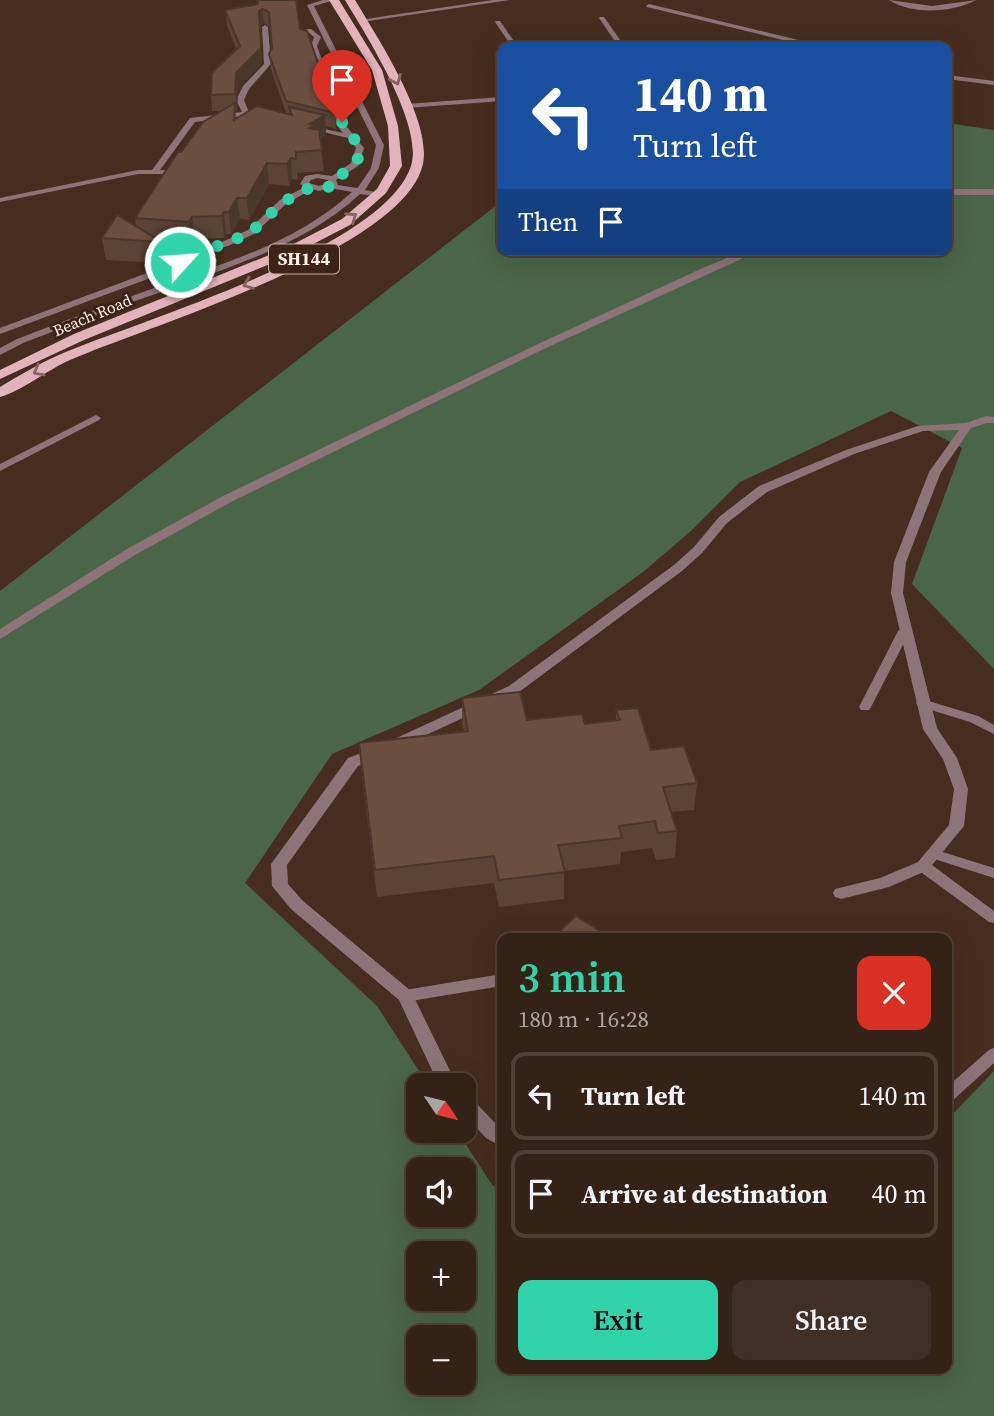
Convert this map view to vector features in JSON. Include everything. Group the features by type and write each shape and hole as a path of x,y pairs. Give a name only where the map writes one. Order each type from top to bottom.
{"main road":[{"name":"Beach Road","path":"0,375 79,337 220,282 329,232 366,208 378,195 396,166 393,126 377,70 333,0"},
{"name":"SH144","path":"0,393 65,357 187,309 333,246 369,224 392,205 407,187 417,166 413,128 407,106 385,56 350,0"},
{"path":"175,299 187,309"}],"street":[{"path":"893,0 917,9 972,0"},
{"path":"952,192 994,192"},
{"path":"0,635 131,552 227,499 542,346 741,256"},
{"path":"442,1073 405,996 297,905 280,886 279,864 353,762 514,689 678,568 698,550 723,520 764,489 850,452 922,428 967,426 986,419 994,420"},
{"path":"841,893 883,883 923,866 956,826 961,789 950,758 930,729 904,631 897,593 900,562 935,472 967,426"},
{"path":"476,1115 497,1136"}],"lane":[{"path":"1,350 206,272 303,231 358,192 378,165 380,145 310,5 333,0"},
{"path":"362,20 506,0"},
{"path":"649,6 798,42"},
{"path":"602,18 619,42"},
{"path":"498,22 512,42"},
{"path":"265,27 268,64 246,88 240,100 245,111 271,118"},
{"path":"174,262 165,257 170,250 186,247 197,251 225,244 251,232 283,202 309,188 324,188 351,169 358,159 360,148 344,128 314,46 318,37 309,30"},
{"path":"952,78 994,83"},
{"path":"407,106 497,99"},
{"path":"155,171 195,118 250,113"},
{"path":"298,125 352,137"},
{"path":"0,200 138,172 172,172"},
{"path":"333,182 358,192 378,195"},
{"path":"0,331 150,275 174,262 190,260 197,256 197,251"},
{"path":"190,260 220,282"},
{"path":"0,468 96,418"},
{"path":"865,707 904,631"},
{"path":"922,703 974,719 994,730"},
{"path":"933,854 994,873"},
{"path":"923,866 994,918"},
{"path":"405,996 497,980"},
{"path":"952,1092 994,1054"}],"green space":[{"path":"952,124 994,130 994,669 912,584 962,448 891,411 740,482 692,530 643,572 479,690 332,754 245,883 377,1006 420,1073 406,1073 406,1143 465,1143 474,1157 406,1157 406,1227 476,1227 476,1160 493,1186 497,1187 497,1374 952,1374 952,1115 994,1071 994,1416 0,1416 0,591 497,205 497,256 952,256"}],"building":[{"path":"258,0 296,0 300,29 307,31 335,113 286,101 269,54 272,48 269,12 262,9 259,11 261,48 236,73 235,94 211,95 212,73 240,46 225,10 258,4"},
{"path":"235,103 234,120 257,106 292,115 289,107 325,115 309,124 314,125 309,128 319,130 322,150 296,152 296,159 291,158 287,164 267,163 247,198 237,198 229,212 224,212 222,216 192,217 189,222 135,218 178,152 181,152 203,122"},
{"path":"117,215 159,240 102,238"},
{"path":"520,692 527,720 582,714 585,724 620,720 616,710 638,708 651,750 684,746 697,783 663,787 677,831 658,833 655,821 619,826 622,838 558,845 565,872 499,880 494,856 375,870 359,743 468,731 462,698"},
{"path":"576,916 603,933 557,933"}],"route":[{"path":"180,262 194,258 197,251 225,244 251,232 283,202 309,188 332,186 333,179 355,164 360,148 358,142 346,133 342,122"}]}
